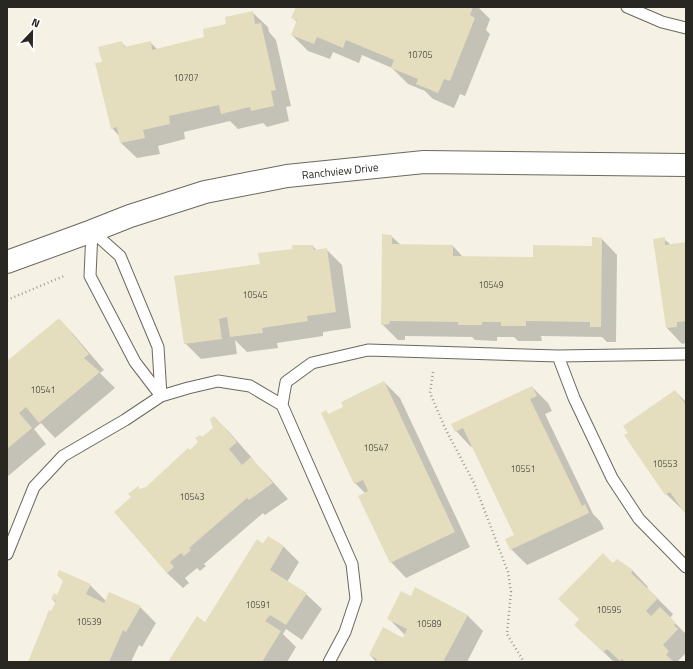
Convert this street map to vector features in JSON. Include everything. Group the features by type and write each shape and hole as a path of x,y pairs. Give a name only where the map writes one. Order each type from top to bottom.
{"street":[{"name":"Ranchview Drive","path":"7,262 130,216 205,192 287,176 424,162 686,165"}],"lane":[{"path":"627,7 662,22 686,28"},
{"path":"92,231 120,256 158,347 161,396"},
{"path":"92,231 90,276 136,362 161,396"},
{"path":"329,662 345,632 356,599 352,564 282,405 286,382 312,363 368,350 558,356 686,354"},
{"path":"558,356 574,398 612,478 639,519 686,567"},
{"path":"7,554 34,487 63,456 125,420 161,396 218,381 250,386 282,405"}],"path":[{"path":"7,300 64,276"},
{"path":"435,352 430,393 445,428 474,483 508,572 511,592 507,634 524,662"}],"building":[{"path":"296,7 473,7 470,15 475,18 450,81 444,79 438,93 416,84 418,79 391,68 394,60 346,40 343,48 317,37 314,44 291,35 297,20 291,18"},
{"path":"253,11 255,24 261,23 276,90 271,91 274,106 251,111 250,107 221,114 219,105 169,116 170,124 143,130 145,138 120,143 117,127 111,129 95,63 102,62 98,47 122,41 124,47 151,41 152,50 204,37 203,29 226,24 225,17"},
{"path":"382,234 392,235 392,244 453,245 453,256 533,257 533,245 592,246 592,237 602,238 601,327 590,327 590,322 526,321 526,326 501,326 501,322 482,322 482,325 458,325 458,322 390,321 389,324 381,325"},
{"path":"665,237 665,245 686,242 686,321 677,322 677,327 666,328 653,239"},
{"path":"292,245 313,245 314,250 327,248 336,312 307,316 308,321 262,328 263,333 230,337 227,317 219,319 222,339 184,344 174,276 260,264 258,253 292,249"},
{"path":"59,318 89,354 84,358 100,372 39,423 26,407 19,413 32,428 7,449 7,361"},
{"path":"384,381 455,532 390,563 358,496 368,491 363,480 354,484 321,413 326,410 328,414 343,407 341,402"},
{"path":"532,386 537,396 530,399 582,506 585,504 589,513 510,550 505,539 514,535 463,428 455,432 451,424"},
{"path":"675,390 686,405 686,515 670,492 665,495 624,435 628,433 623,426"},
{"path":"214,416 237,442 229,449 242,465 251,457 273,483 249,500 247,498 189,548 191,550 184,556 181,553 170,562 174,567 167,573 114,512 131,497 128,494 138,486 140,489 146,487 188,448 190,450 198,442 195,438 200,435 202,437 213,428 210,419"},
{"path":"268,536 284,546 270,570 307,593 286,625 270,615 265,621 281,631 262,662 168,662 197,616 205,622 257,539 263,544"},
{"path":"603,553 613,563 617,559 633,570 631,573 658,598 646,611 651,616 660,607 676,623 674,625 678,629 663,645 669,651 666,655 674,662 625,662 622,659 620,661 607,649 603,652 574,625 579,619 558,599"},
{"path":"59,570 91,584 86,594 104,603 109,592 141,606 126,632 123,630 109,662 28,662 49,610 51,611 56,601 51,599 54,593 57,595 63,581 57,575"},
{"path":"415,587 468,615 443,662 375,662 377,659 369,655 383,627 403,638 407,629 387,619 401,591 411,596"}]}
